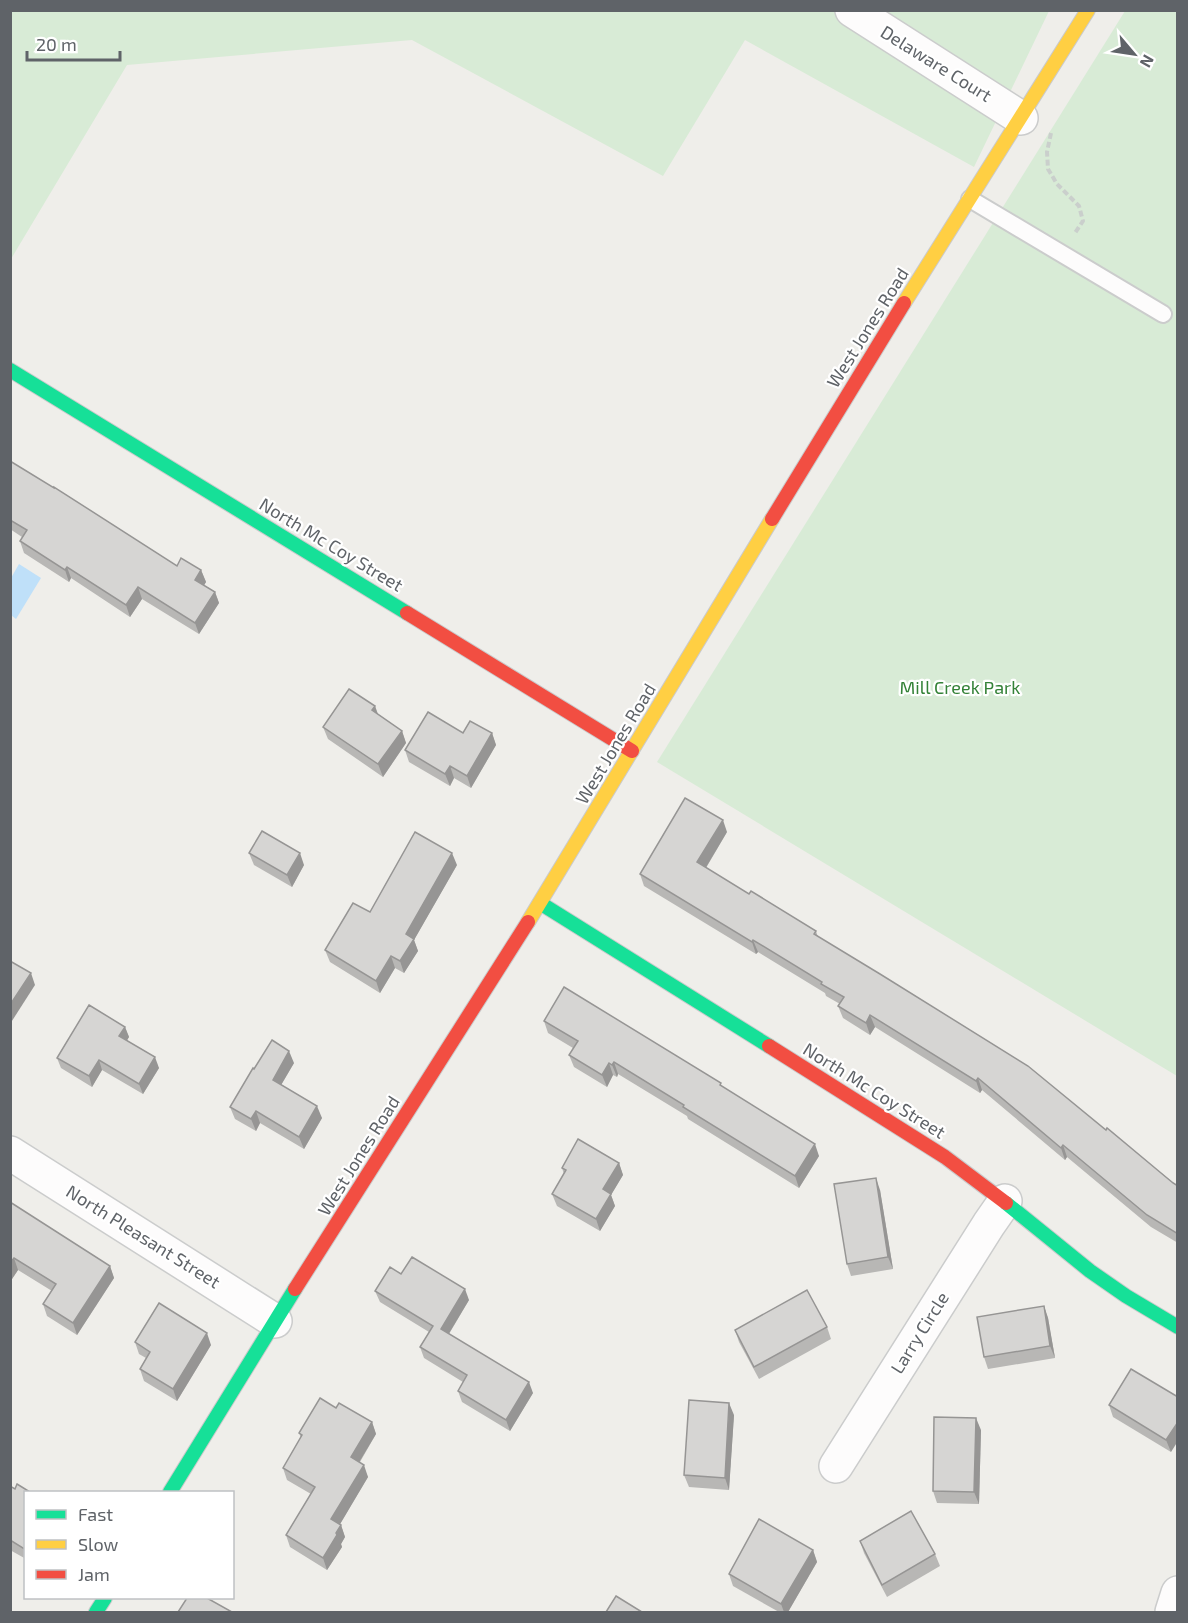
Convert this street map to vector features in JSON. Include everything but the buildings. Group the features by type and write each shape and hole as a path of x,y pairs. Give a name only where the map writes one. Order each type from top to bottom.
{"street":[{"name":"Delaware Court","path":"852,10 1021,118"},
{"name":"West Jones Road","path":"171,1491 275,1321 540,903 860,373 1088,10"},
{"name":"North Mc Coy Street","path":"10,370 632,751"},
{"name":"North Mc Coy Street","path":"540,903 945,1157 980,1181 1079,1263 1131,1300 1178,1327"},
{"name":"North Pleasant Street","path":"10,1153 275,1321"},
{"name":"Larry Circle","path":"836,1466 988,1224 1005,1201"},
{"path":"1172,1612 1178,1593"},
{"path":"96,1612 104,1599"}],"lane":[{"path":"970,199 1162,314"}],"path":[{"path":"1052,131 1047,152 1048,169 1057,184 1079,206 1083,221 1062,254"}],"green space":[{"path":"11,11 1049,11 974,167 745,40 663,176 412,40 127,65 11,259"},
{"name":"Mill Creek Park","path":"1125,11 1177,11 1177,1076 657,762"}],"water":[{"path":"19,564 41,578 16,619 11,615 11,578"}],"traffic: fast":[{"path":"10,370 407,613"},
{"path":"540,903 769,1046"},
{"path":"1006,1203 1090,1271 1178,1327"},
{"path":"171,1491 295,1289"},
{"path":"96,1612 104,1599"}],"traffic: slow":[{"path":"904,303 1088,10"},
{"path":"528,922 772,519"}],"traffic: jam":[{"path":"772,519 904,303"},
{"path":"407,613 632,751"},
{"path":"295,1289 528,922"},
{"path":"769,1046 945,1157 1006,1203"}]}
